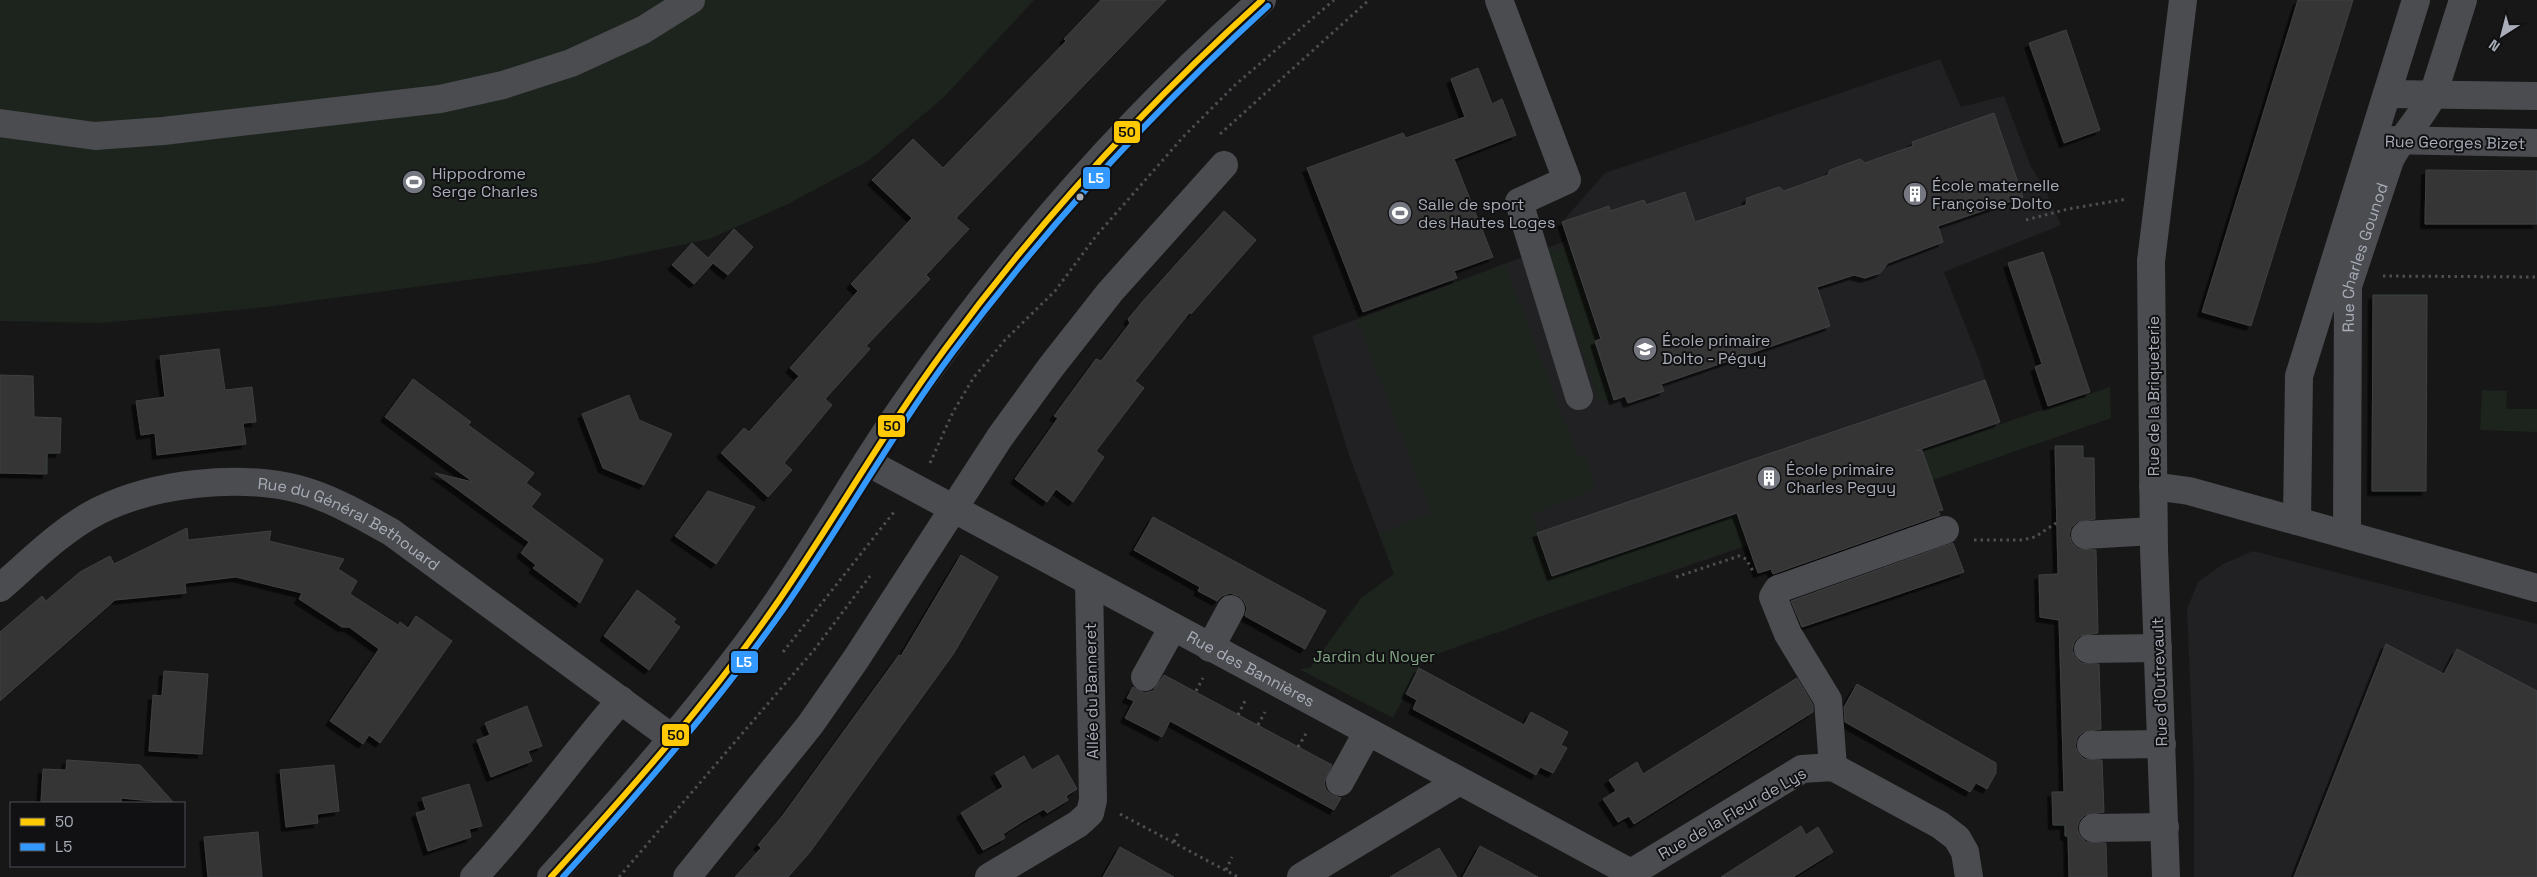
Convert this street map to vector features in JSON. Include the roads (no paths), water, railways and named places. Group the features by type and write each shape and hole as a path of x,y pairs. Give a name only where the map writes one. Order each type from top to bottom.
{"street":[{"path":"0,123 95,136 163,131 440,99 503,85 571,63 643,30 691,0"},
{"path":"551,877 672,738 765,619 797,575 904,406 962,325 1039,229 1149,105 1262,0"},
{"path":"1500,0 1567,180 1519,202 1579,396"},
{"name":"Rue de la Briqueterie","path":"2183,0 2151,261 2153,486 2189,491 2537,588"},
{"name":"Rue Charles Gounod","path":"2297,521 2299,376 2416,0"},
{"name":"Rue Charles Gounod","path":"2347,535 2347,302 2352,276 2390,160 2400,140 2427,108 2433,95 2463,0"},
{"path":"2387,94 2537,96"},
{"name":"Rue Georges Bizet","path":"2372,141 2537,143"},
{"path":"687,877 810,724 856,659 953,509 1050,367 1110,292 1224,165"},
{"name":"Rue des Bannières","path":"867,462 1631,875"},
{"name":"Rue du Général Bethouard","path":"0,588 63,533 99,511 147,493 206,483 255,483 299,489 342,505 391,532 672,738"},
{"name":"Rue d'Outrevault","path":"2153,486 2166,877"},
{"path":"1945,530 1778,589 1773,597 1788,634 1828,700 1833,767 1940,825 1957,838 1965,852 1969,877"},
{"path":"2085,544 2154,540"},
{"name":"Allée du Banneret","path":"989,877 1078,824 1090,813 1093,800 1088,582"},
{"path":"1210,648 1231,609"},
{"path":"1145,677 1173,627"},
{"path":"2126,632 2088,641 2158,648"},
{"path":"474,877 506,843 585,741 621,700"},
{"path":"1340,782 1367,733"},
{"path":"2090,737 2162,735"},
{"name":"Rue de la Fleur de Lys","path":"1631,875 1802,769 1833,767"},
{"path":"1301,877 1458,782"},
{"path":"2100,835 2165,834"}],"place":[{"name":"Hippodrome Serge Charles","path":"414,182"},
{"name":"École maternelle Françoise Dolto","path":"1915,194"},
{"name":"Salle de sport des Hautes Loges","path":"1400,213"},
{"name":"École primaire Dolto - Péguy","path":"1645,349"},
{"name":"École primaire Charles Peguy","path":"1769,478"}],"park label":[{"name":"Jardin du Noyer","path":"1374,656"}]}
